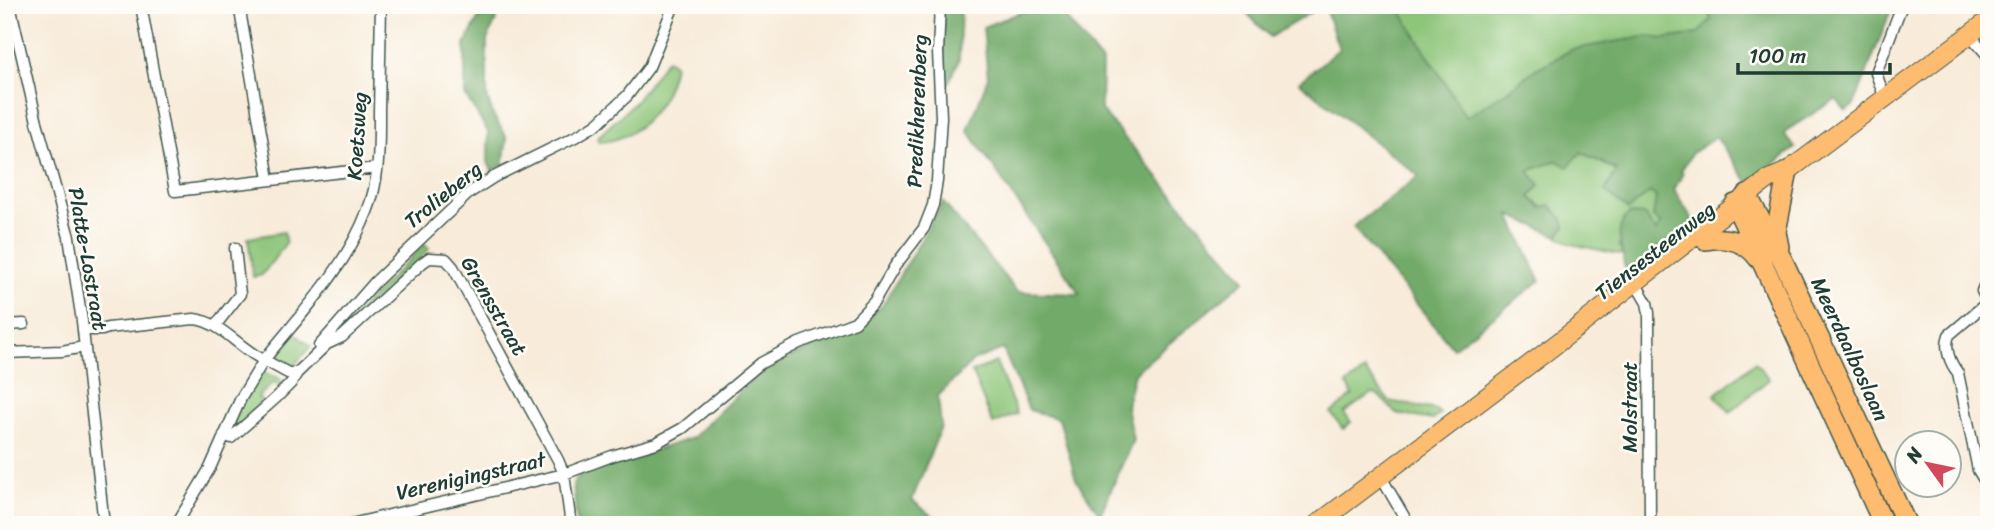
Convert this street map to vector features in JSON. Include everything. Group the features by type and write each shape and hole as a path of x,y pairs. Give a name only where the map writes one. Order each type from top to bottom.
{"highway":[{"path":"1775,266 1776,232 1788,171"},
{"name":"Meerdaalboslaan","path":"1744,204 1907,525"},
{"path":"1706,240 1725,238 1743,245 1775,266"},
{"name":"Meerdaalboslaan","path":"1775,266 1884,525"}],"main road":[{"name":"Tiensesteenweg","path":"1316,525 1989,20"},
{"name":"Tiensesteenweg","path":"1542,355 1587,332 1706,240 1744,204"}],"street":[{"name":"Platte-Lostraat","path":"10,5 9,19 69,237 83,330 103,525"},
{"path":"141,5 175,191 377,168"},
{"path":"239,5 269,179"},
{"name":"Koetsweg","path":"176,525 210,468 241,398 264,360 351,248 368,210 377,168 381,5"},
{"name":"Trolieberg","path":"297,373 374,282 470,193 494,177 597,124 627,96 649,67 674,5"},
{"name":"Predikherenberg","path":"564,474 656,443 683,428 761,363 799,343 855,322 874,302 895,267 924,228 933,205 940,117 940,5"},
{"path":"1885,99 1876,73 1902,5"},
{"path":"1970,34 1989,57"},
{"path":"215,326 240,294 235,248"},
{"name":"Grensstraat","path":"224,435 231,438 276,398 327,344 347,333 422,263 429,258 446,259 558,460 564,474 571,525"},
{"path":"1989,285 1984,286 1982,291 1989,299 1948,335 1946,341 1951,364 1958,373 1978,470 1989,488"},
{"name":"Molstraat","path":"1640,291 1646,300 1649,313 1650,525"},
{"path":"83,330 205,320 251,354 279,370 297,373"},
{"path":"5,325 24,324"},
{"path":"5,353 62,351 84,347"},
{"name":"Verenigingstraat","path":"347,525 564,474"},
{"path":"1381,477 1409,525"}],"green space":[{"path":"485,5 503,5 487,40 487,97 493,115 507,138 503,165 492,171 488,162 488,132 465,95 465,45"},
{"path":"941,5 961,5 959,60 945,90"},
{"path":"1040,5 1055,5 1102,62 1101,110 1245,280 1134,373 1126,406 1133,440 1100,515 1076,479 1059,419 1029,410 1003,349 974,360 938,396 941,427 912,500 943,525 577,525 573,483 579,475 692,438 761,371 854,327 882,306 943,202 1017,292 1080,294 968,130 988,78 983,27"},
{"path":"1239,5 1323,5 1270,37"},
{"path":"1324,5 1397,5 1466,117 1509,90 1534,70 1573,49 1649,36 1663,39 1697,34 1711,20 1707,5 1893,5 1854,105 1846,111 1836,99 1789,129 1784,134 1795,148 1749,183 1716,137 1692,153 1674,190 1694,222 1629,272 1624,266 1620,234 1622,224 1629,214 1644,215 1656,231 1661,224 1653,217 1656,197 1650,192 1628,210 1605,191 1617,170 1581,152 1568,167 1556,160 1529,171 1540,185 1530,197 1541,208 1551,206 1562,218 1565,226 1558,236 1510,215 1540,281 1453,348 1353,227 1419,176 1299,82 1339,49"},
{"path":"1350,5 1857,5 1839,69 1776,123 1795,148 1749,183 1716,137 1466,134"},
{"path":"667,59 674,64 671,78 666,92 650,116 627,135 598,142 598,137 634,103"},
{"path":"1581,152 1657,197 1653,217 1661,224 1656,231 1651,226 1619,245 1623,255 1571,244 1558,236 1565,226 1529,196 1528,171"},
{"path":"284,232 286,243 262,275 253,277 248,238"},
{"path":"425,244 429,249 344,330 363,306"},
{"path":"295,334 311,346 294,366 280,363 278,353"},
{"path":"996,362 1017,414 993,424 972,372"},
{"path":"1755,362 1769,379 1730,412 1715,395"},
{"path":"1365,371 1389,401 1436,410 1440,414 1433,420 1397,414 1378,395 1372,393 1344,413 1351,422 1343,429 1331,413 1353,395 1346,385"},
{"path":"262,372 279,378 283,384 281,388 274,382 258,397 264,404 230,434 240,405"}]}
